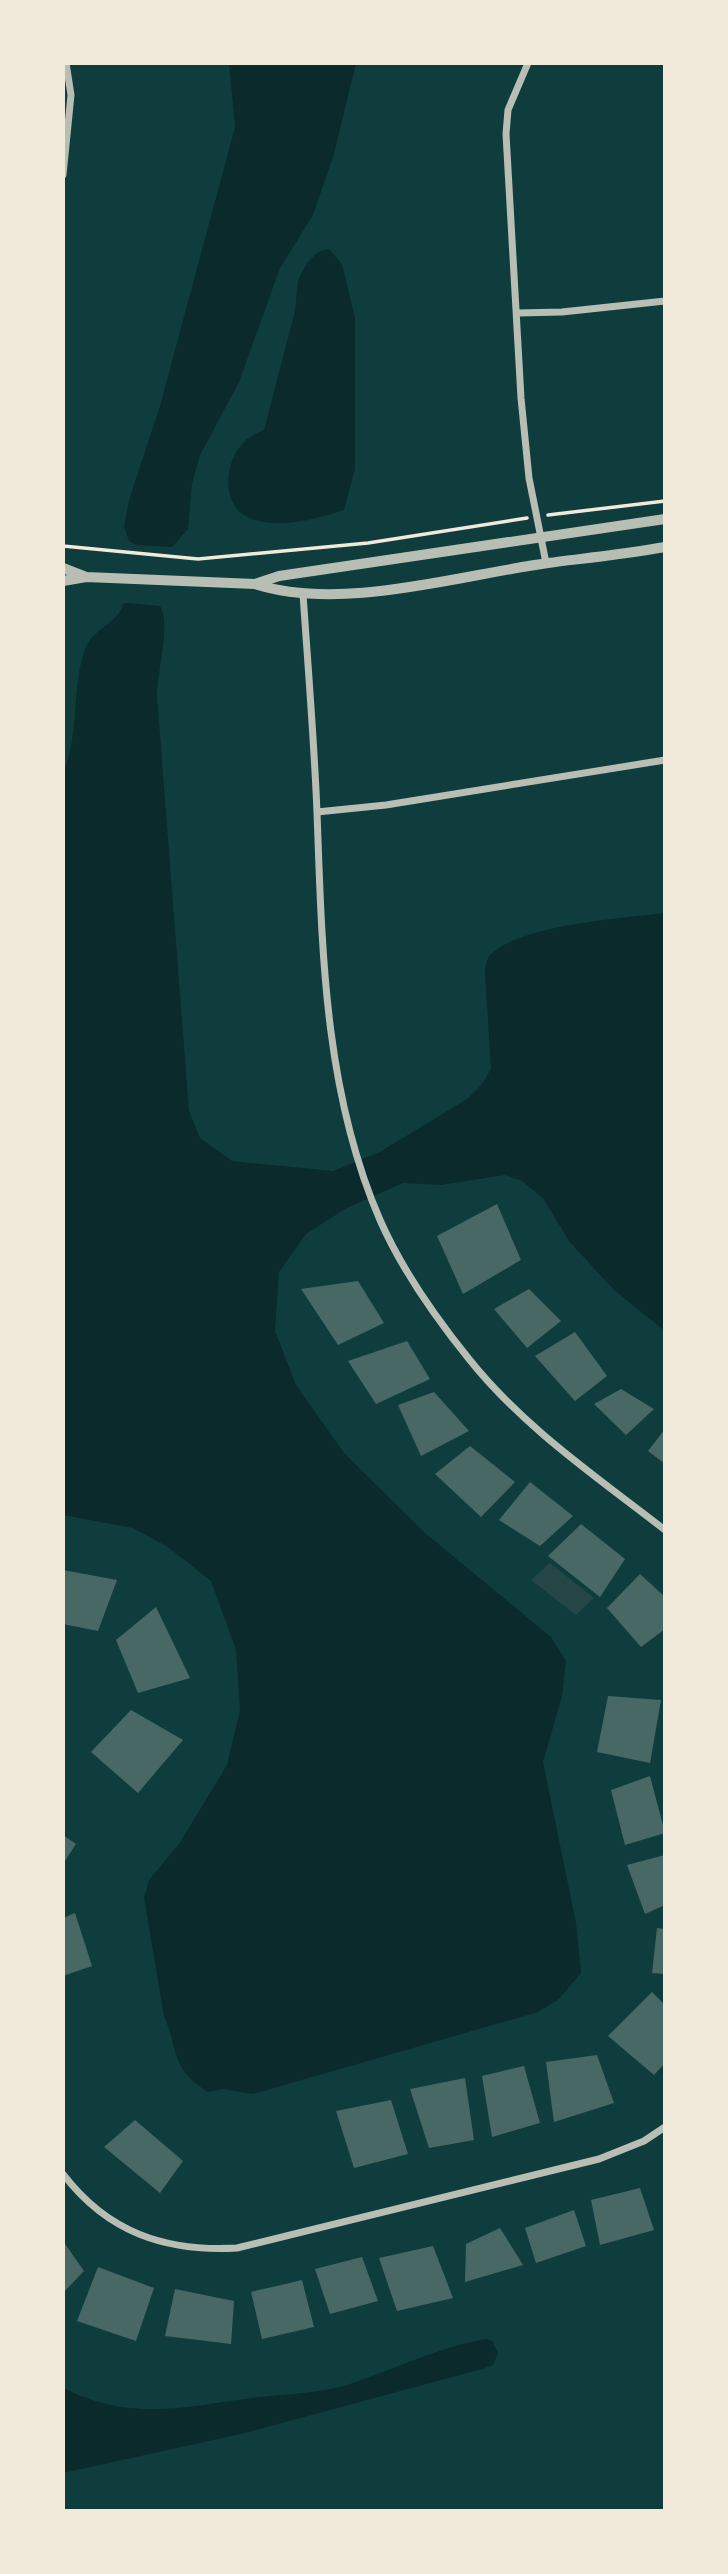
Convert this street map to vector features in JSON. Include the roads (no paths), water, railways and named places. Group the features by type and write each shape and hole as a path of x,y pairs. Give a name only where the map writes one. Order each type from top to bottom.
{"street":[{"path":"63,175 71,95 66,63"},
{"path":"528,63 508,110 506,134 521,398 529,478 546,563"},
{"path":"517,313 562,312 665,301"},
{"path":"256,584 279,576 665,519"},
{"path":"63,581 91,578 256,584 303,594 332,594 429,583 546,563 665,547"},
{"path":"63,568 91,578"},
{"path":"303,594 329,1022 341,1095 380,1220 431,1310 502,1396 583,1468 665,1531"},
{"path":"317,812 386,805 665,760"},
{"path":"63,2174 113,2222 142,2236 169,2246 201,2250 237,2248 599,2159 645,2141 665,2127"}]}
